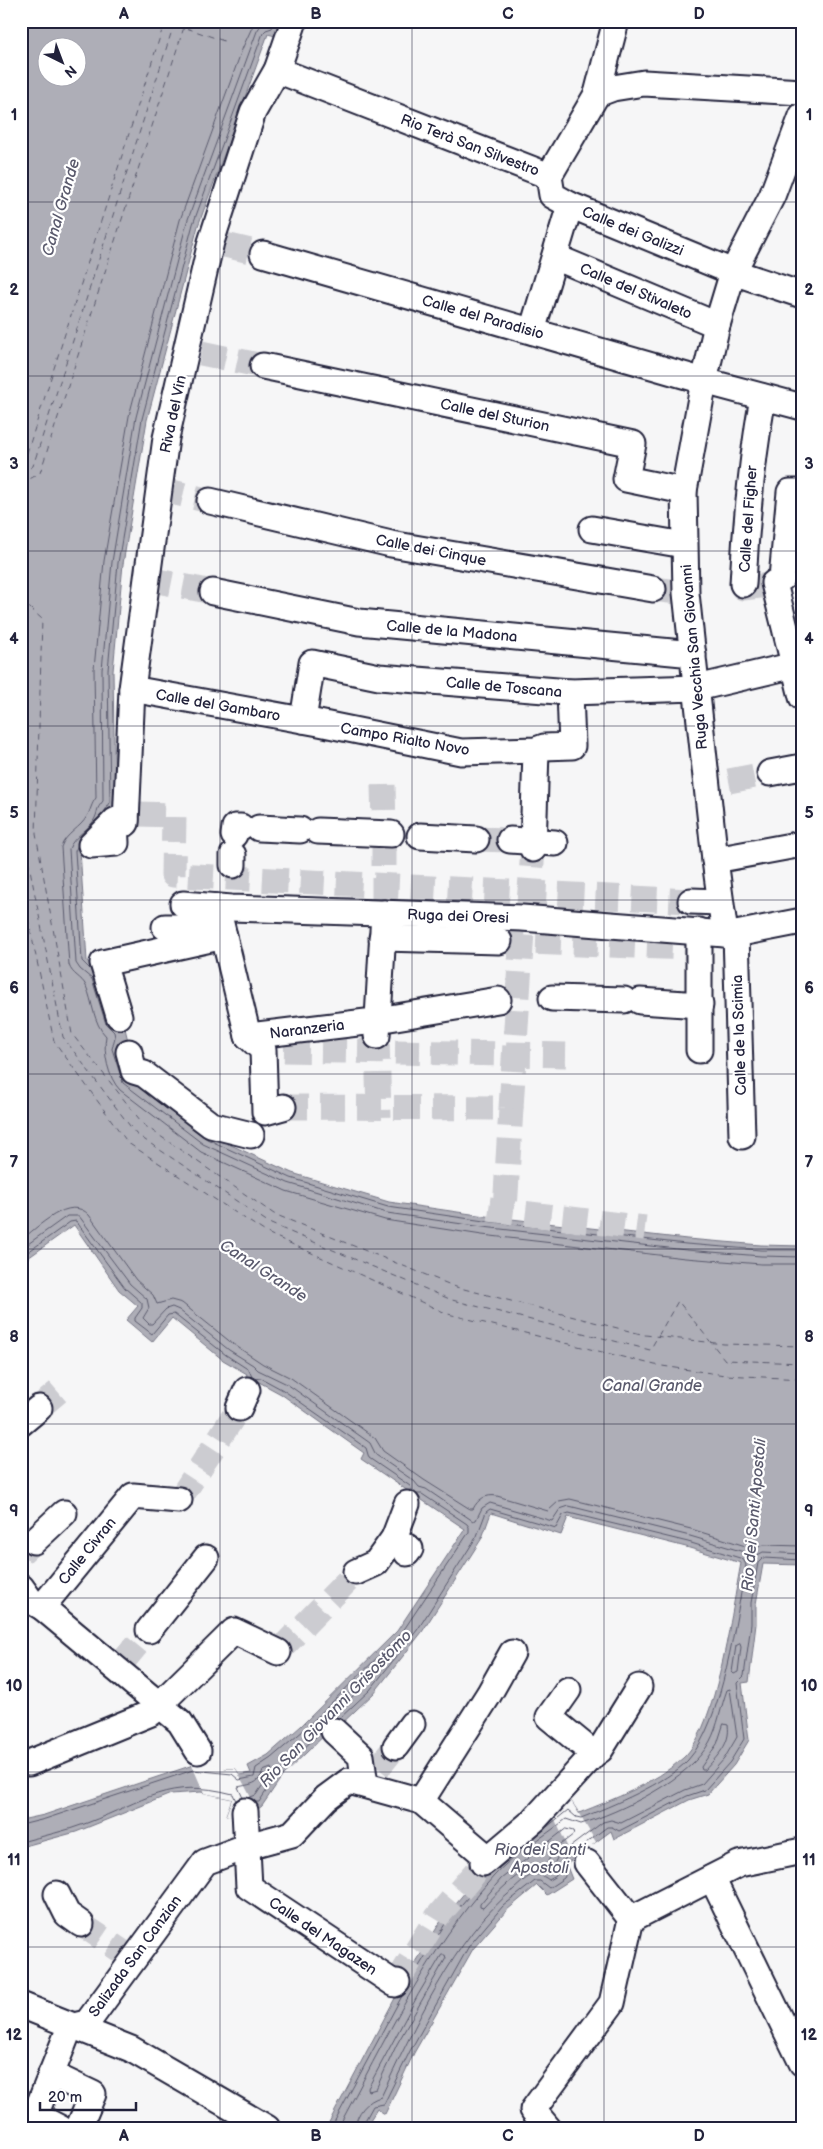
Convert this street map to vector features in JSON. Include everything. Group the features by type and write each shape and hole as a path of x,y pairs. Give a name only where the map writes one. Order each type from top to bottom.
{"street":[{"name":"Riva del Vin","path":"127,818 132,690 166,438 193,352 218,243 253,112 277,70 294,21"},
{"name":"Rio Terà San Silvestro","path":"277,70 549,176 597,94 616,21"},
{"path":"597,94 613,88 644,83 802,92"},
{"name":"Ruga Vecchia San Giovanni","path":"731,934 720,902 714,860 718,784 697,688 693,654 686,593 684,490 704,381 717,325 733,272 772,196 802,116"},
{"name":"Calle dei Galizzi","path":"549,176 552,195 570,205 733,272 802,295"},
{"path":"532,331 570,205"},
{"name":"Calle del Paradisio","path":"263,254 704,381 802,406"},
{"name":"Calle del Stivaleto","path":"554,257 717,325"},
{"name":"Calle del Sturion","path":"263,366 633,444 626,479 684,490"},
{"name":"Calle del Figher","path":"743,584 746,516 753,454 763,397"},
{"path":"796,492 782,578 772,584 793,617 802,697"},
{"name":"Calle dei Cinque","path":"210,501 391,544 653,589"},
{"path":"592,529 684,545"},
{"name":"Calle de la Madona","path":"213,592 360,622 693,654"},
{"name":"Calle de Toscana","path":"303,720 312,663 379,677 570,692 697,688 797,661"},
{"name":"Calle del Gambaro","path":"132,690 303,720"},
{"name":"Campo Rialto Novo","path":"303,720 461,752 572,746 570,692"},
{"path":"533,843 540,748"},
{"path":"770,773 802,767"},
{"path":"239,840 309,831 386,834"},
{"path":"420,836 476,839"},
{"path":"714,860 802,844"},
{"path":"691,901 720,902"},
{"path":"374,1026 384,913"},
{"name":"Ruga dei Oresi","path":"119,1016 103,963 197,924 384,913 525,918 696,943"},
{"path":"699,1050 700,1006 696,943 731,934 802,921"},
{"name":"Naranzeria","path":"197,924 265,1045 274,1110"},
{"name":"Calle de la Scimia","path":"731,934 742,1136"},
{"path":"382,938 499,941"},
{"path":"552,998 700,1006"},
{"name":"Naranzeria","path":"265,1045 374,1026 498,1000"},
{"path":"129,1052 134,1071 144,1074 211,1125 251,1135"},
{"name":"Calle Civran","path":"29,1601 132,1496 179,1500"},
{"path":"356,1572 376,1563 401,1546 407,1504"},
{"path":"34,1541 64,1513"},
{"path":"149,1630 206,1558"},
{"path":"29,1601 119,1666 180,1722 198,1751"},
{"path":"29,1763 151,1714 234,1631 278,1652"},
{"path":"417,1800 489,1694 512,1653"},
{"path":"334,1731 361,1756 371,1776 417,1800 488,1858 534,1820 594,1754 600,1750 639,1687"},
{"path":"568,1690 549,1717 594,1754"},
{"path":"396,1746 412,1724"},
{"path":"245,1811 248,1846 292,1834 326,1798 349,1781 371,1776"},
{"name":"Salizada San Canzian","path":"33,2122 68,2032 74,2026 86,2023 130,1957 205,1862 248,1846"},
{"name":"Calle del Magazen","path":"248,1846 249,1887 342,1950 395,1984 397,1982"},
{"path":"631,1919 739,1864 802,1851"},
{"path":"587,1862 631,1919"},
{"path":"712,1878 802,2062"},
{"path":"57,1894 67,1914 81,1924"},
{"path":"548,2128 533,2110 612,2003 631,1919"},
{"path":"21,2005 131,2049 267,2128"},
{"path":"33,2122 69,2127 93,2094 51,2074"}],"water":[{"name":"Canal Grande","path":"21,21 281,21 275,36 268,34 198,226 147,420 123,564 113,671 115,806 106,815 111,819 80,850 87,961 101,972 123,1020 129,1045 209,1135 292,1173 389,1202 485,1216 687,1239 802,1246 802,1565 763,1564 756,1604 756,1624 749,1682 742,1683 749,1740 734,1765 708,1794 689,1800 614,1839 611,1831 566,1864 572,1879 547,1895 537,1885 507,1910 473,1949 414,2053 385,2114 377,2109 365,2128 326,2128 402,1985 441,1921 487,1866 571,1801 579,1813 633,1790 672,1767 683,1758 695,1743 714,1695 728,1637 741,1563 568,1517 561,1535 491,1513 482,1538 422,1632 374,1693 336,1729 330,1730 283,1775 262,1806 257,1810 226,1815 232,1799 201,1792 171,1794 76,1832 21,1847 21,1820 44,1815 193,1765 236,1769 239,1775 251,1773 248,1766 268,1755 301,1726 397,1631 465,1529 419,1498 412,1508 401,1501 408,1491 361,1459 364,1453 281,1394 259,1382 255,1390 242,1383 247,1374 223,1360 172,1318 152,1342 126,1320 138,1306 119,1290 74,1225 21,1263"}],"pier":[{"path":"191,1763 236,1769 256,1807 235,1815 226,1815 232,1799 204,1793"},
{"path":"570,1799 596,1842 592,1845 593,1847 574,1861 552,1813"}],"ferry route":[{"path":"21,462 25,459 165,21"},
{"path":"166,21 224,41"},
{"path":"21,474 33,466 175,21"},
{"path":"21,484 40,473 186,21"},
{"path":"21,600 42,619 36,834 72,1034 144,1125 274,1214 456,1287 645,1335 724,1344 802,1346"},
{"path":"21,611 27,617 23,834 63,1037 136,1134 271,1224 452,1300 650,1350 678,1301 725,1360 802,1363"},
{"path":"21,886 54,1041 128,1143 267,1233 448,1314 655,1365 725,1375 802,1379"}],"tunnel":[{"path":"225,245 263,254"},
{"path":"201,353 263,366"},
{"path":"159,489 210,501"},
{"path":"147,579 213,592"},
{"path":"743,584 743,588 769,585"},
{"path":"653,589 686,593"},
{"path":"729,781 770,773"},
{"path":"383,785 384,827"},
{"path":"139,814 174,815 173,875 691,901"},
{"path":"476,839 510,840"},
{"path":"384,841 384,901"},
{"path":"529,904 533,849"},
{"path":"511,1108 522,931"},
{"path":"499,941 689,948"},
{"path":"377,1036 379,1117"},
{"path":"284,1050 566,1055"},
{"path":"283,1107 511,1108 505,1211"},
{"path":"489,1209 645,1228"},
{"path":"39,1408 66,1385"},
{"path":"179,1500 239,1408"},
{"path":"21,1553 34,1541"},
{"path":"278,1652 356,1572"},
{"path":"121,1664 149,1630"},
{"path":"378,1768 396,1746"},
{"path":"397,1982 437,1917 483,1863"},
{"path":"81,1924 127,1955"}],"water label":[{"name":"Rio dei Santi Apostoli","path":"753,1515"},
{"name":"Rio San Giovanni Grisostomo","path":"335,1708"},
{"name":"Rio dei Santi Apostoli","path":"540,1858"}]}
